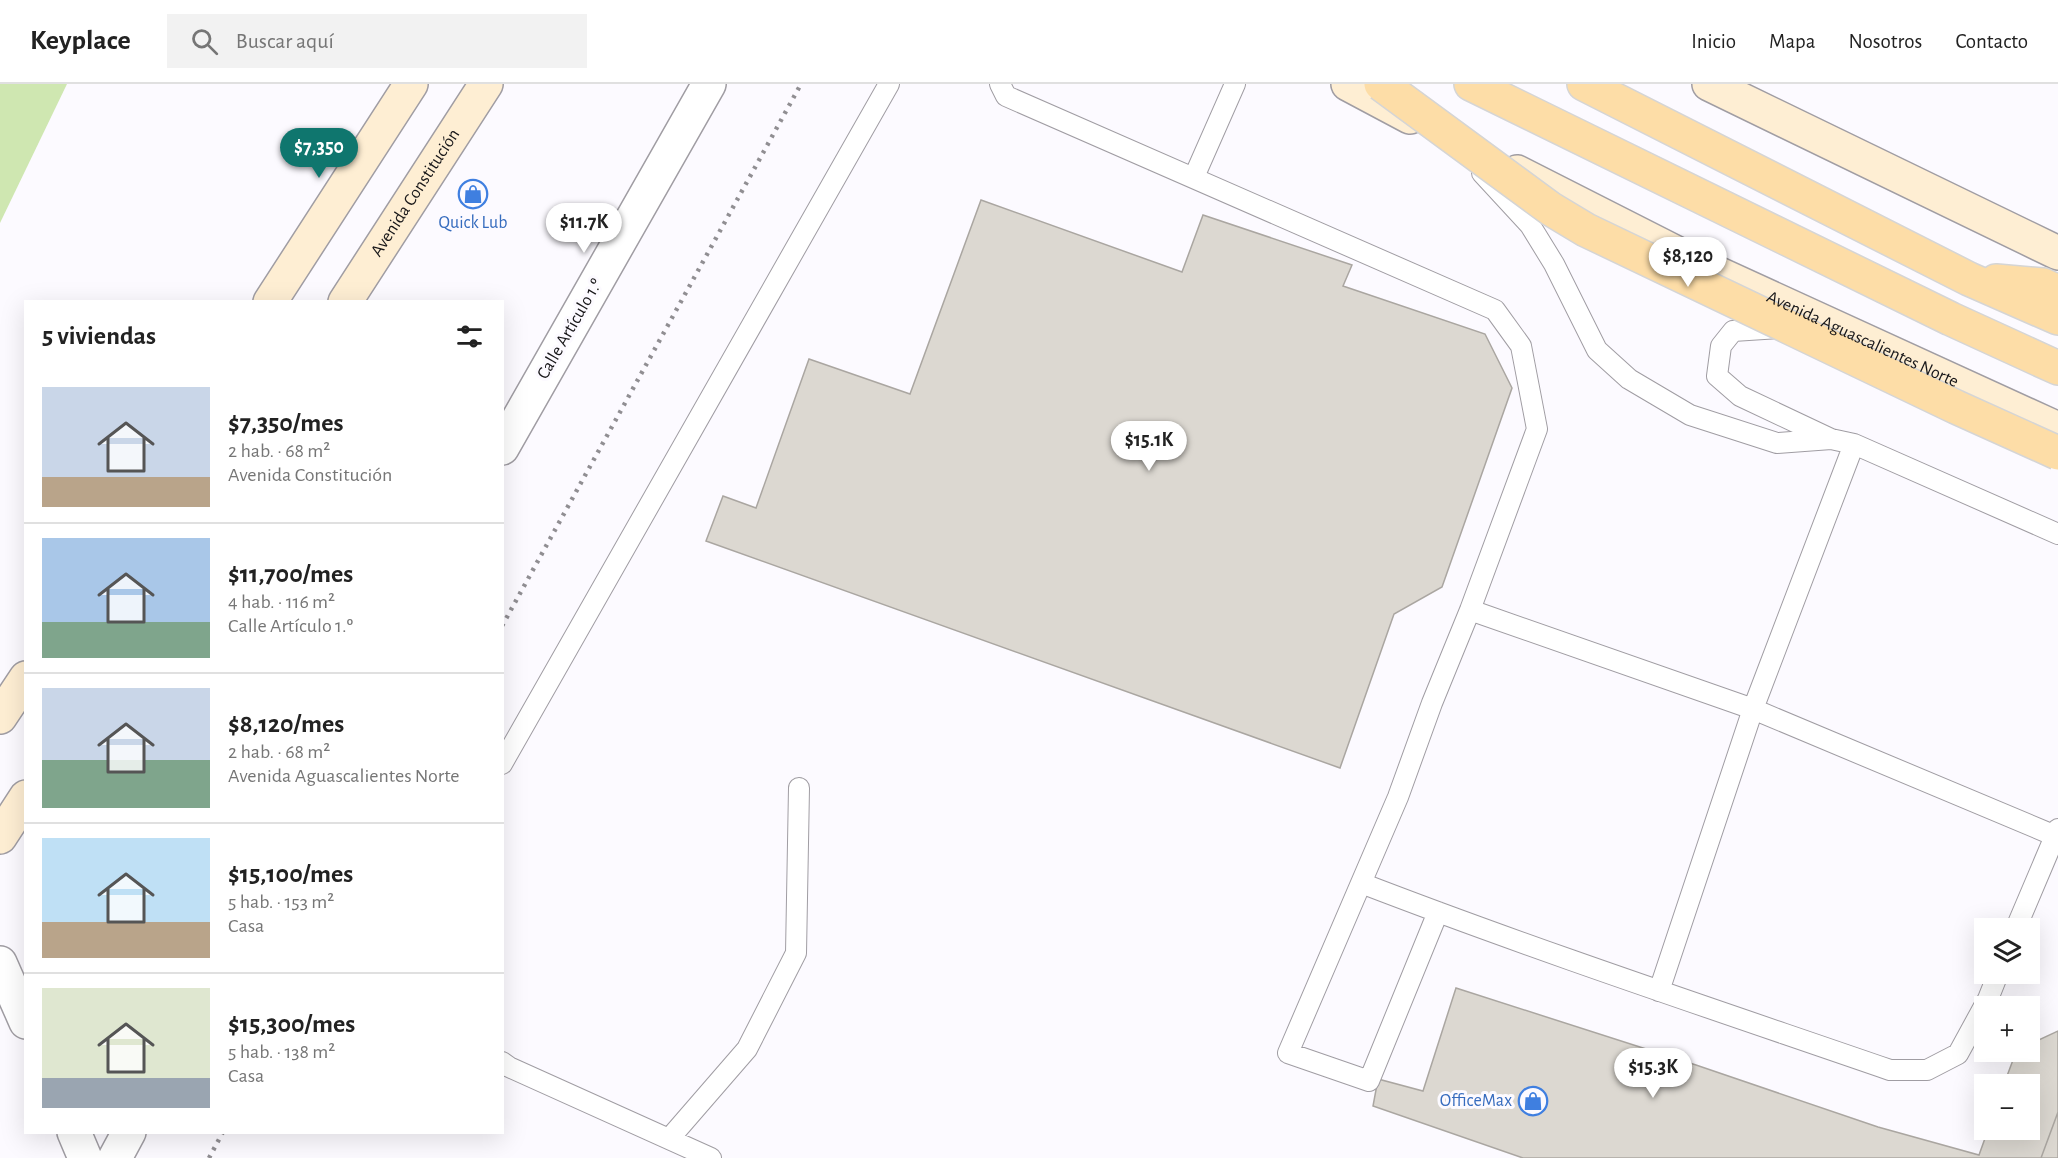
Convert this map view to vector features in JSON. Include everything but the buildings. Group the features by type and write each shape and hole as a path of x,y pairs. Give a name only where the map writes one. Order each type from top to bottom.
{"main road":[{"path":"271,300 411,84"},
{"name":"Avenida Constitución","path":"346,300 486,84"},
{"name":"Avenida Aguascalientes Norte","path":"1348,84 1440,134 1706,268 2058,429"},
{"path":"1381,84 1551,209 1586,230 1956,407 2058,453"},
{"path":"1471,84 1951,319 2058,368"},
{"path":"1584,84 1969,279 2058,318"},
{"path":"1709,84 2058,253"},
{"path":"1969,279 2043,285 2058,292"},
{"path":"1951,319 2058,392"},
{"path":"0,717 24,681"},
{"path":"0,837 24,800"}],"street":[{"name":"Calle Artículo 1.º","path":"504,444 709,84"},
{"path":"0,963 24,1017"},
{"path":"75,1134 85,1158"},
{"path":"115,1158 128,1134"}],"lane":[{"path":"504,760 889,84"},
{"path":"1000,84 1006,96 1495,310 1521,346 1537,429 1398,797 1288,1053 1369,1081 1438,912"},
{"path":"1194,177 1235,84"},
{"path":"1440,134 1490,180 1530,225 1554,264 1597,350 1629,379 1690,415 1777,443 1831,439"},
{"path":"1831,326 1733,331 1721,346 1718,376 1740,396 1831,439 1854,444 2058,534"},
{"path":"1659,991 1753,709 1854,444"},
{"path":"1470,610 1753,709 2057,834 2020,918"},
{"path":"669,1138 747,1049 795,953 800,788"},
{"path":"1361,883 1659,991 1890,1070 1927,1070 1958,1054 1994,984"},
{"path":"504,1063 711,1158"}],"green space":[{"path":"0,84 67,84 0,223"}],"railway":[{"path":"504,622 801,84"},
{"path":"209,1158 222,1134"}],"place":[{"name":"Quick Lub","path":"473,194"},
{"name":"OfficeMax","path":"1533,1101"}]}
